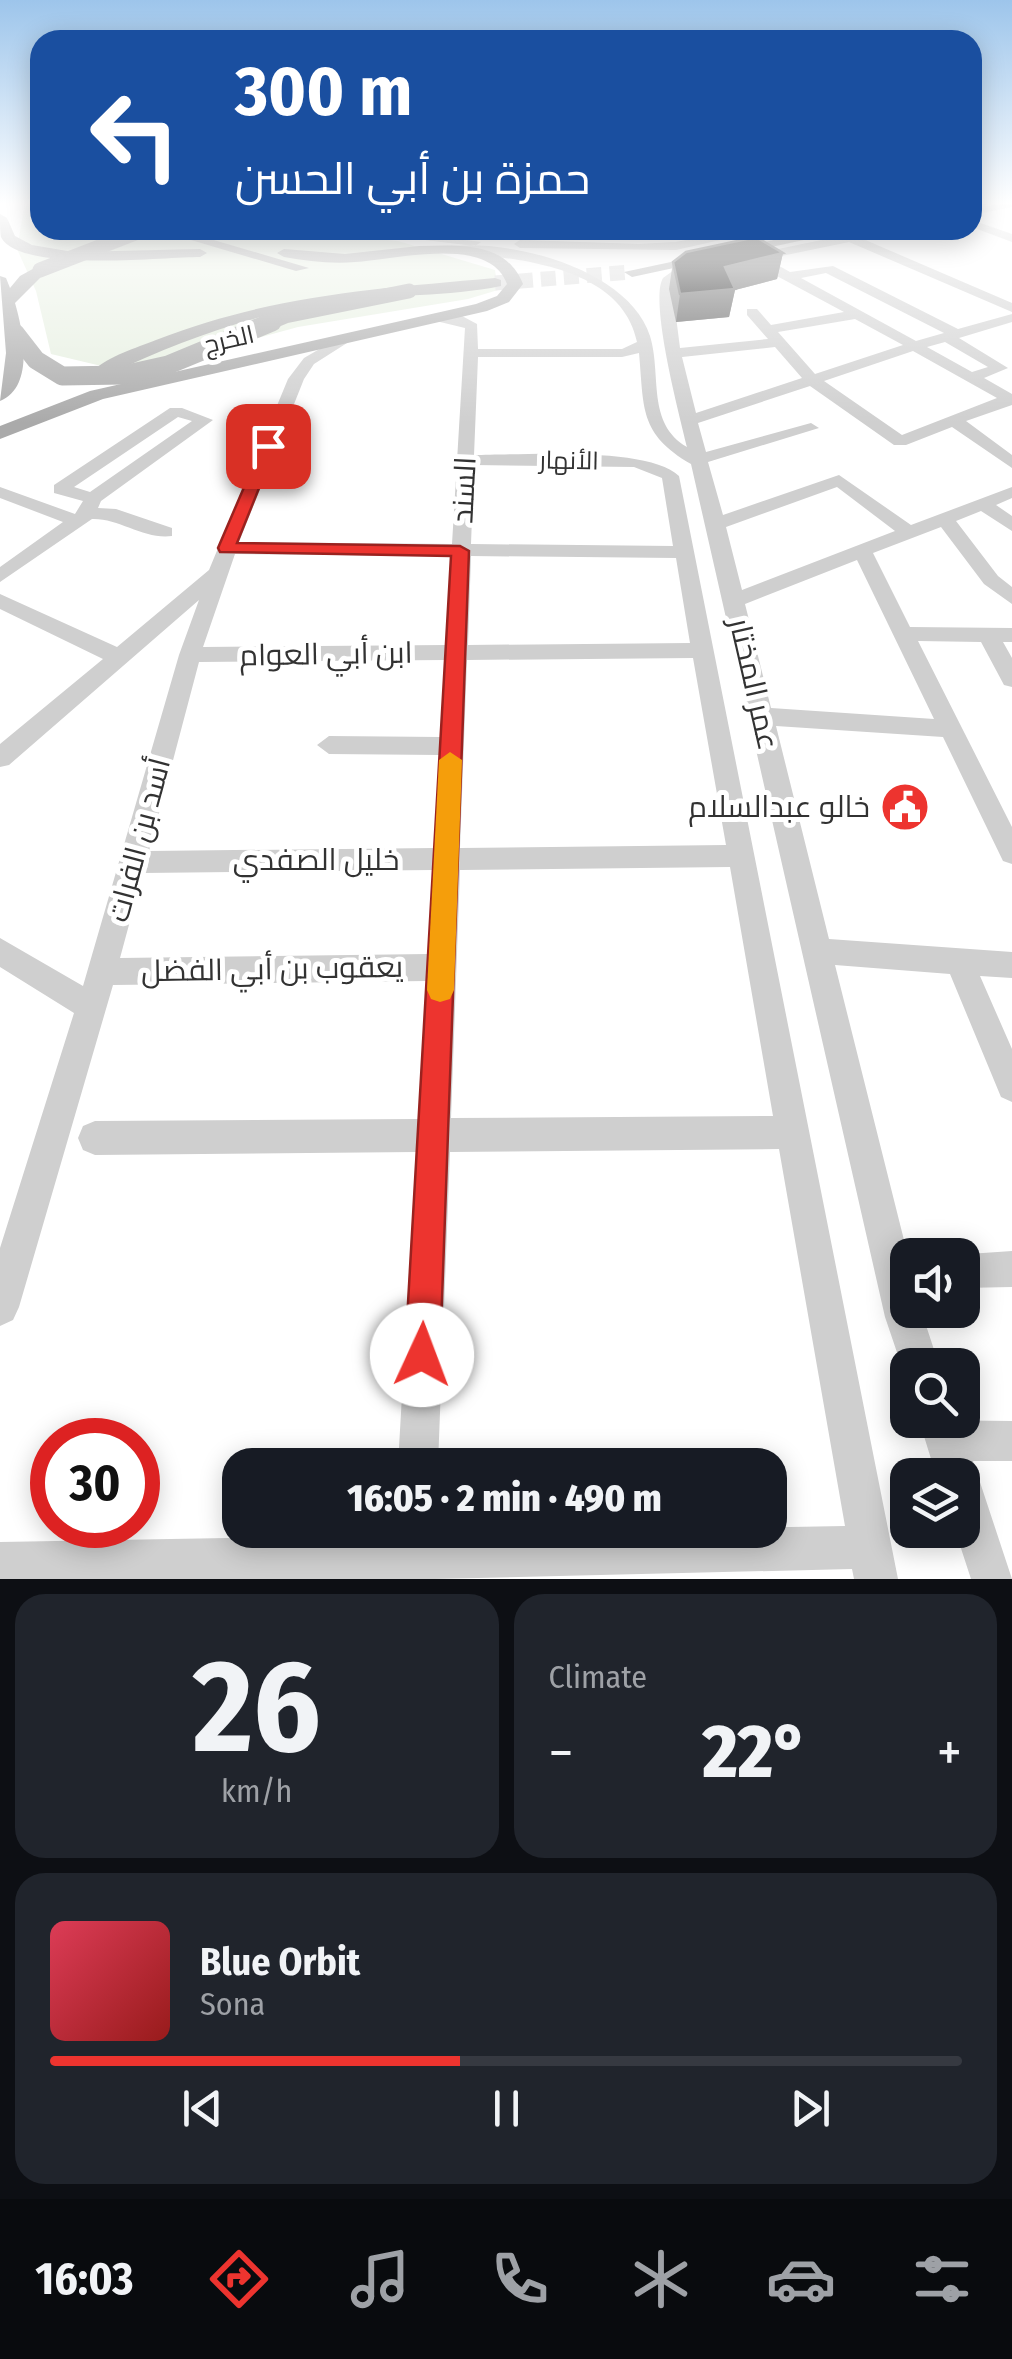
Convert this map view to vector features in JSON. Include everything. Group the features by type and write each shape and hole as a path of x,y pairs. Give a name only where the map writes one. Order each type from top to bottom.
{"main road":[{"path":"6,303 30,276"},
{"path":"355,276 497,279"},
{"path":"451,276 497,279"},
{"name":"الخرج","path":"0,433 97,395 442,318 496,302 512,291 516,281 513,276"},
{"name":"الخرج","path":"103,370 194,330 311,300 497,279"},
{"path":"0,281 15,333 16,362 0,395"},
{"name":"الخرج","path":"0,424 67,380 156,369 285,316 408,291"},
{"path":"15,333 36,360 67,380 119,382 215,368"}],"street":[{"path":"577,276 600,286 634,315"},
{"path":"599,276 613,284 634,315 644,343 655,427 670,444 697,460 811,428"},
{"name":"عمر المختار","path":"672,276 665,285 664,298 692,420 697,460 891,1238"},
{"path":"789,276 1011,399"},
{"path":"841,276 952,336 1000,368 971,378"},
{"path":"940,276 1012,308"},
{"path":"839,304 879,295"},
{"path":"752,312 812,380 900,441 1011,399"},
{"path":"676,353 773,336 857,314"},
{"path":"442,318 470,325 470,352 489,355 622,353 644,343"},
{"path":"692,420 914,346 1012,318"},
{"name":"أسد بن الفرات","path":"0,1307 102,972 216,574 296,379 308,362 342,340"},
{"name":"السند","path":"419,1448 470,352"},
{"path":"260,358 292,361 296,379"},
{"path":"0,576 86,511 109,486 206,420 176,411 60,488 86,511"},
{"path":"953,420 1012,463"},
{"name":"الأنهار","path":"465,460 634,462 670,476"},
{"name":"عمر المختار","path":"670,476 871,1563"},
{"path":"716,524 838,480 909,532"},
{"path":"0,492 109,513 165,532"},
{"path":"734,601 1012,492"},
{"path":"982,503 1012,525"},
{"path":"944,518 991,580 1012,597"},
{"path":"226,548 684,552"},
{"path":"862,550 1012,853"},
{"path":"0,758 216,574"},
{"path":"0,600 118,657"},
{"path":"904,634 1012,635"},
{"path":"988,634 1012,679"},
{"name":"ابن أبي العوام","path":"190,655 702,650"},
{"path":"761,716 950,729"},
{"path":"329,745 451,746"},
{"name":"خليل الصفدي","path":"133,862 740,856"},
{"path":"0,950 91,1007"},
{"path":"817,951 1012,965"},
{"path":"960,961 1012,1086"},
{"name":"يعقوب بن أبي الفضل","path":"102,972 442,967"},
{"path":"95,1138 791,1132"},
{"path":"980,1270 1012,1269"},
{"path":"947,1445 1012,1440"},
{"path":"980,1542 993,1579"},
{"path":"0,1564 414,1555 871,1563"}],"green space":[{"path":"29,276 496,276 498,290 468,299 298,327 225,347 114,369 51,354"}],"building":[{"path":"676,276 729,276 735,289 680,294"}],"tunnel":[{"path":"495,283 586,276"}],"slow traffic":[{"path":"440,990 450,760"}],"place":[{"name":"خالو عبدالسلام","path":"905,807"}],"route":[{"path":"268,446 226,548 460,551 422,1355"}]}
